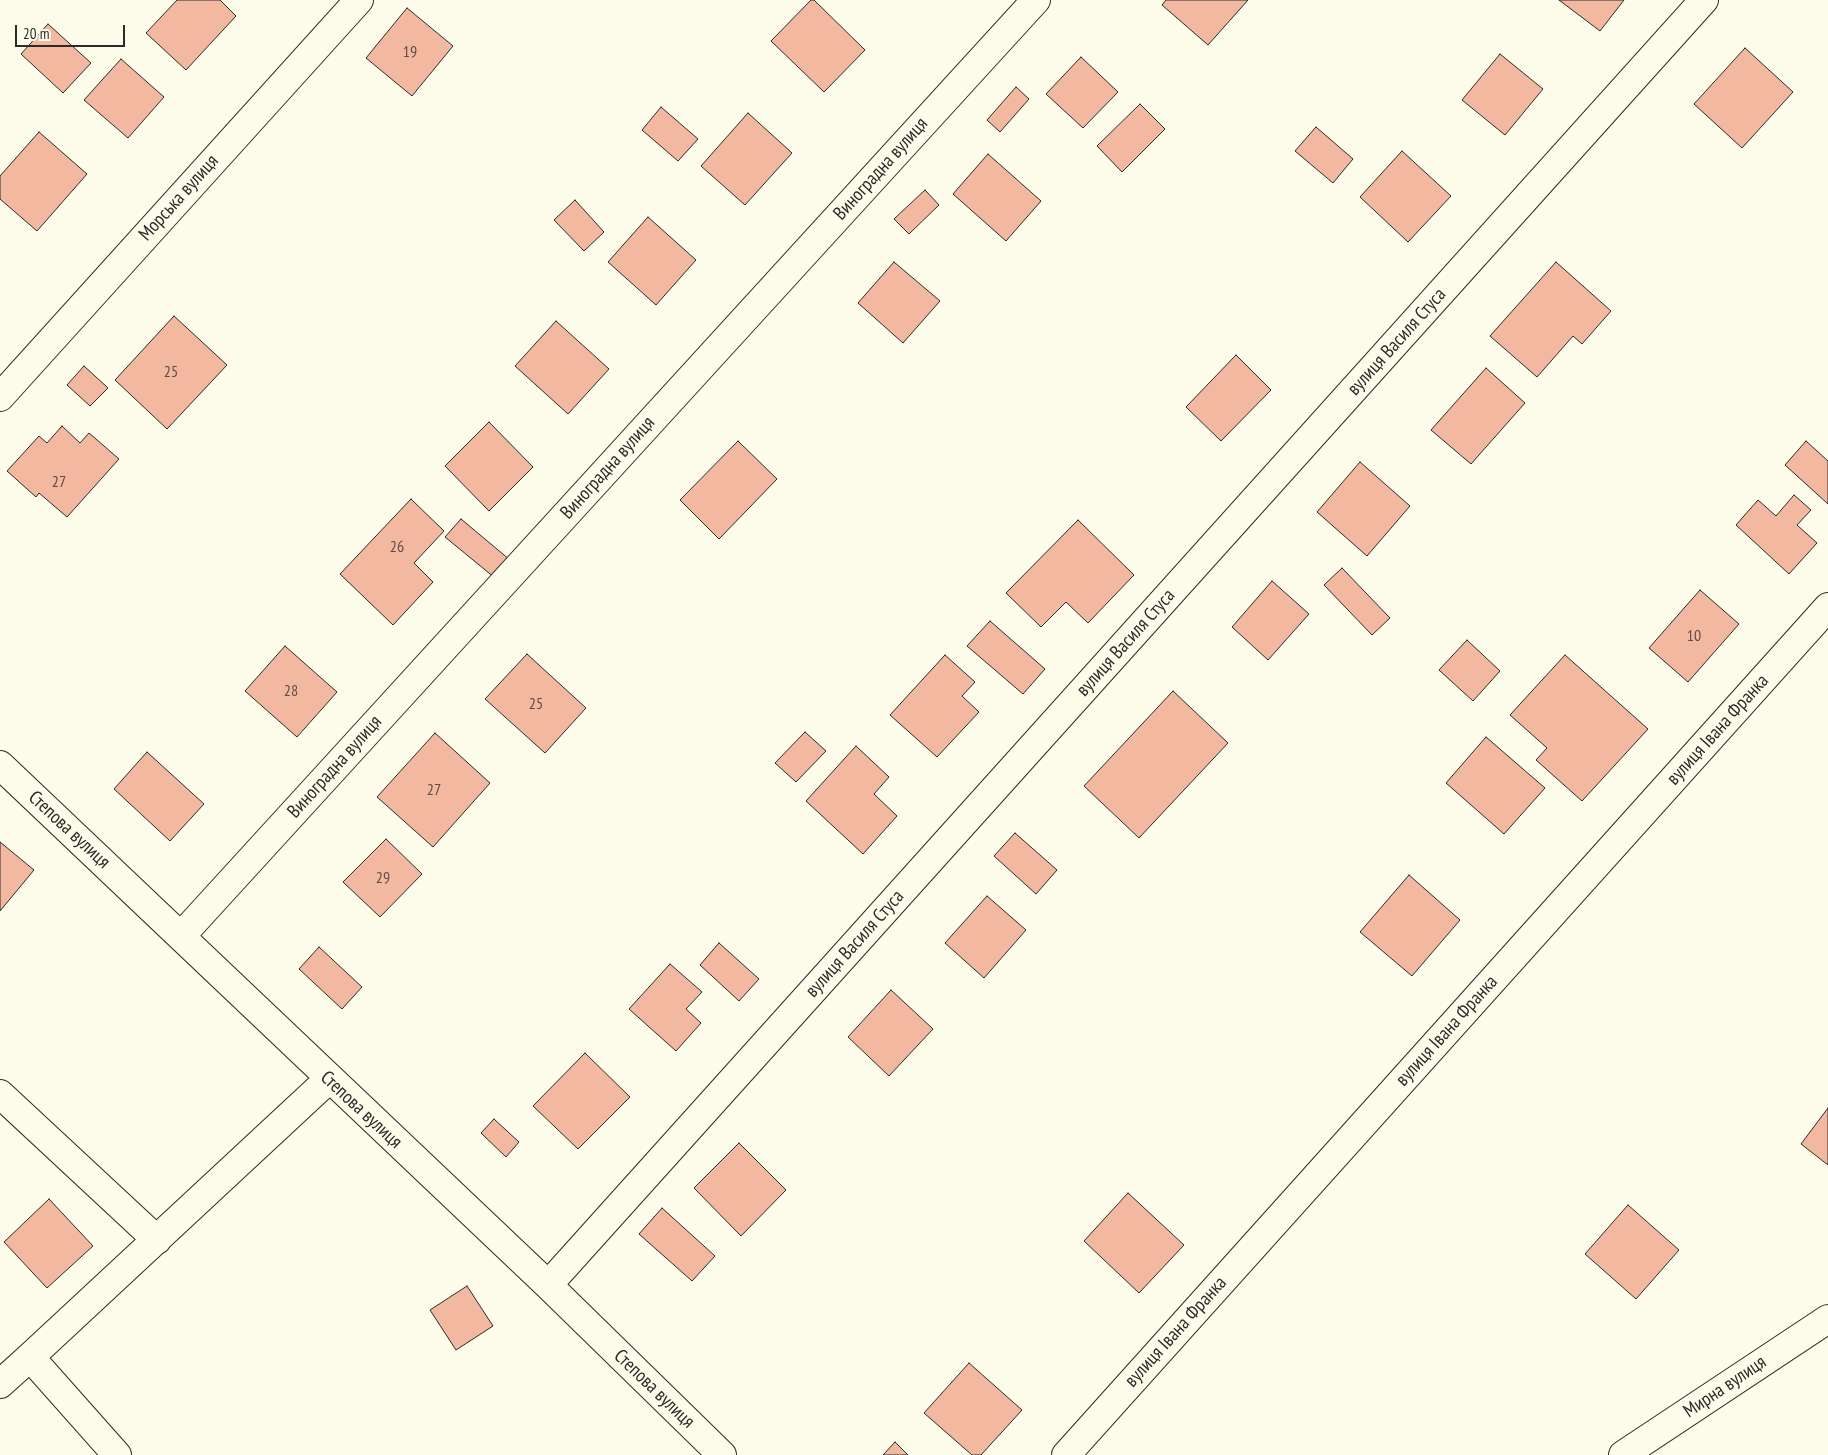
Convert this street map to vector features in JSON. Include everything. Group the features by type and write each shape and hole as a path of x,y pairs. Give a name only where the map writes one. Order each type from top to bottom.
{"street":[{"name":"Морська вулиця","path":"0,397 358,0"},
{"name":"Виноградна вулиця","path":"181,936 1036,0"},
{"name":"вулиця Василя Стуса","path":"548,1286 1704,0"},
{"name":"вулиця Івана Франка","path":"1066,1455 1828,607"},
{"name":"Степова вулиця","path":"0,765 548,1286 722,1455"},
{"path":"0,1384 329,1079"},
{"path":"2,1098 157,1240"},
{"name":"Мирна вулиця","path":"1623,1455 1828,1319"},
{"path":"30,1357 117,1455"}],"building":[{"path":"177,0 220,0 236,16 186,70 146,33"},
{"path":"811,0 814,0 865,50 824,92 771,41"},
{"path":"1166,0 1248,0 1208,45 1162,5"},
{"path":"1559,0 1624,0 1600,31"},
{"path":"407,8 453,46 412,96 366,58"},
{"path":"48,24 91,63 63,93 21,54"},
{"path":"1745,48 1793,92 1742,148 1694,104"},
{"path":"1500,54 1543,89 1505,135 1462,100"},
{"path":"1081,57 1118,92 1083,128 1046,94"},
{"path":"121,59 164,97 128,138 84,100"},
{"path":"1016,87 1029,99 1000,132 987,120"},
{"path":"1140,104 1165,129 1122,172 1097,146"},
{"path":"661,107 698,139 678,161 642,130"},
{"path":"748,113 792,153 745,205 701,166"},
{"path":"1316,127 1353,159 1333,183 1295,151"},
{"path":"39,132 87,174 37,231 0,199 0,176"},
{"path":"1402,151 1451,196 1408,242 1360,197"},
{"path":"988,154 1041,201 1006,241 953,194"},
{"path":"925,190 939,205 909,234 894,219"},
{"path":"575,200 604,232 584,251 554,220"},
{"path":"648,217 696,260 656,305 608,262"},
{"path":"894,262 940,301 903,343 858,303"},
{"path":"1556,262 1611,311 1582,344 1573,336 1537,377 1490,336"},
{"path":"174,316 227,365 167,429 115,380"},
{"path":"556,321 609,369 568,414 515,366"},
{"path":"1236,355 1271,390 1221,441 1186,407"},
{"path":"84,366 108,388 90,406 67,385"},
{"path":"1486,368 1525,403 1471,464 1431,430"},
{"path":"489,422 533,467 489,511 445,466"},
{"path":"62,426 80,443 89,433 119,459 67,517 39,493 36,497 7,471 39,436 47,443"},
{"path":"738,441 777,479 719,539 680,500"},
{"path":"1806,441 1828,461 1828,504 1785,465"},
{"path":"1360,462 1410,506 1367,556 1317,512"},
{"path":"1794,495 1811,510 1797,525 1817,543 1789,574 1736,525 1758,500 1776,516"},
{"path":"411,499 444,531 414,563 433,582 393,625 340,574"},
{"path":"461,519 510,560 495,578 445,537"},
{"path":"1078,520 1134,575 1088,623 1066,602 1041,627 1006,593"},
{"path":"1342,568 1390,618 1372,635 1324,585"},
{"path":"1272,581 1309,614 1268,660 1232,627"},
{"path":"1700,590 1739,624 1688,682 1649,648"},
{"path":"990,621 1045,669 1023,694 967,646"},
{"path":"1467,640 1500,671 1473,701 1439,670"},
{"path":"285,646 337,692 297,737 245,691"},
{"path":"527,654 586,708 545,753 485,699"},
{"path":"945,655 975,682 962,696 979,712 937,757 890,715"},
{"path":"1565,655 1648,729 1582,801 1536,760 1547,748 1510,715"},
{"path":"1173,691 1228,743 1139,838 1084,786"},
{"path":"805,732 826,751 796,782 775,763"},
{"path":"435,733 490,783 433,847 377,797"},
{"path":"1486,737 1545,788 1504,834 1446,783"},
{"path":"856,746 889,777 874,794 897,816 863,854 806,801"},
{"path":"147,752 204,804 170,841 114,789"},
{"path":"1015,833 1057,870 1036,894 994,856"},
{"path":"386,839 422,874 380,917 343,882"},
{"path":"0,842 34,870 0,911"},
{"path":"1409,875 1460,920 1412,976 1360,932"},
{"path":"987,896 1026,930 984,978 945,943"},
{"path":"719,943 759,979 739,1001 700,965"},
{"path":"319,947 362,987 342,1009 299,969"},
{"path":"670,964 702,992 686,1009 701,1023 676,1051 629,1009"},
{"path":"891,990 933,1029 889,1076 848,1037"},
{"path":"585,1053 630,1097 578,1149 533,1106"},
{"path":"1828,1108 1828,1165 1801,1144"},
{"path":"494,1119 519,1142 506,1157 481,1133"},
{"path":"739,1143 786,1190 741,1236 694,1188"},
{"path":"1128,1193 1184,1245 1139,1293 1084,1241"},
{"path":"49,1199 93,1246 47,1288 4,1242"},
{"path":"1628,1205 1679,1250 1636,1299 1585,1254"},
{"path":"662,1208 715,1256 692,1281 639,1234"},
{"path":"467,1286 493,1326 456,1350 430,1310"},
{"path":"969,1363 1022,1410 981,1455 972,1455 924,1413"},
{"path":"895,1442 908,1455 883,1455"}]}
